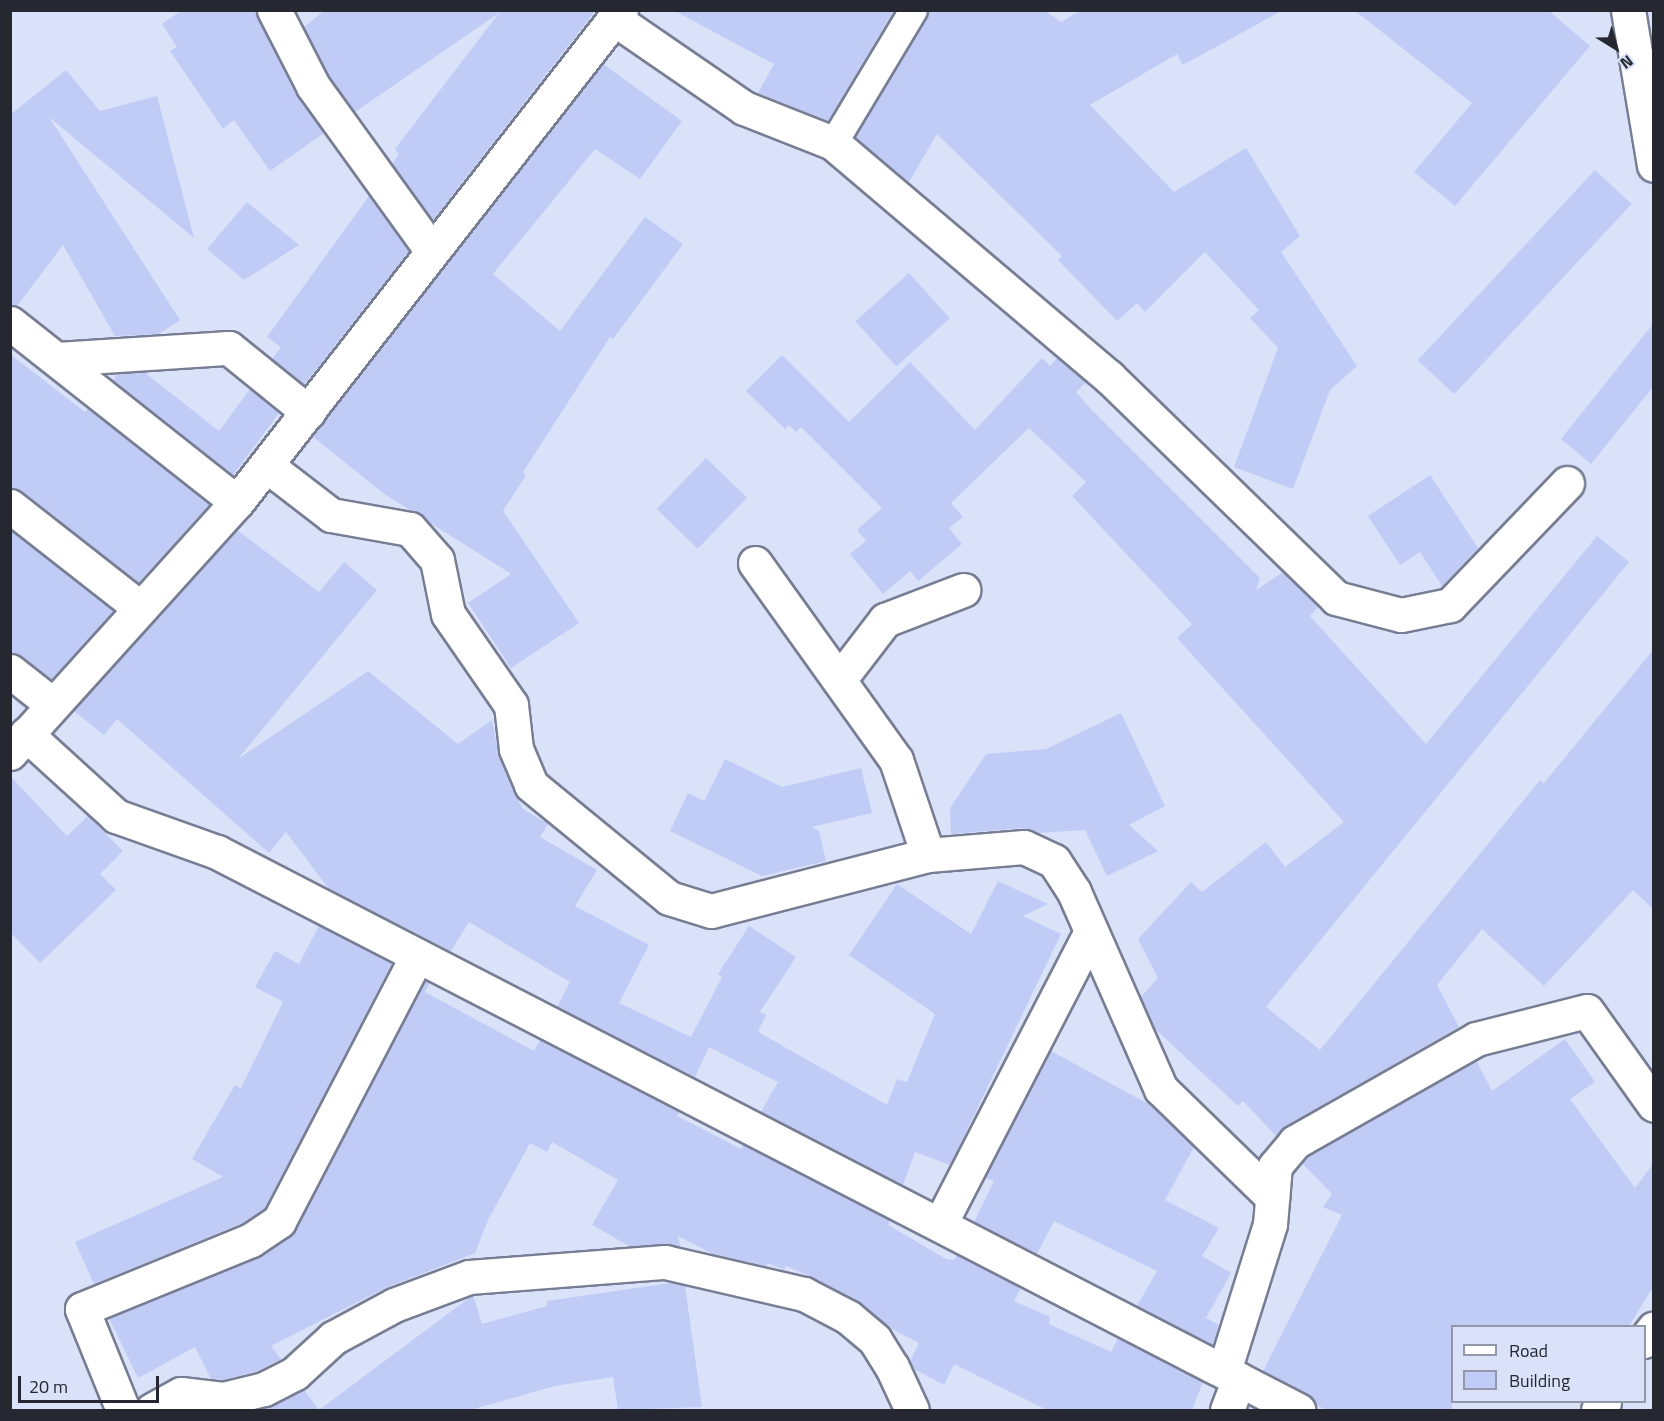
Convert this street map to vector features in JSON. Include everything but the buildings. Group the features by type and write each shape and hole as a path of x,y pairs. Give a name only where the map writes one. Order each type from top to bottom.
{"street":[{"path":"274,10 313,86 432,251"},
{"path":"1628,10 1653,165"},
{"path":"1298,1410 217,852 116,816 18,743 237,502 619,15 744,108 833,142 1109,377 1336,598 1401,615 1450,605 1567,483"},
{"path":"10,323 237,502"},
{"path":"57,359 229,348 308,412"},
{"path":"266,465 330,515 410,529 436,560 448,614 511,705 516,748 531,785 669,898 711,911 928,855 1024,847 1054,861 1091,932 1161,1089 1272,1197"},
{"path":"10,506 140,608"},
{"path":"755,563 896,760 928,855"},
{"path":"839,680 885,620 963,590"},
{"path":"10,671 52,704"},
{"path":"940,1224 1091,932"},
{"path":"123,1410 82,1309 251,1240 279,1221 417,956"},
{"path":"1227,1410 1232,1375 1270,1224 1275,1166 1295,1142 1476,1039 1587,1011 1653,1105"},
{"path":"152,1410 182,1394 223,1399 264,1389 295,1373 333,1338 393,1305 469,1277 665,1262 804,1294 848,1317 874,1340 892,1367 912,1410"}],"lane":[{"path":"833,142 913,10"}]}
